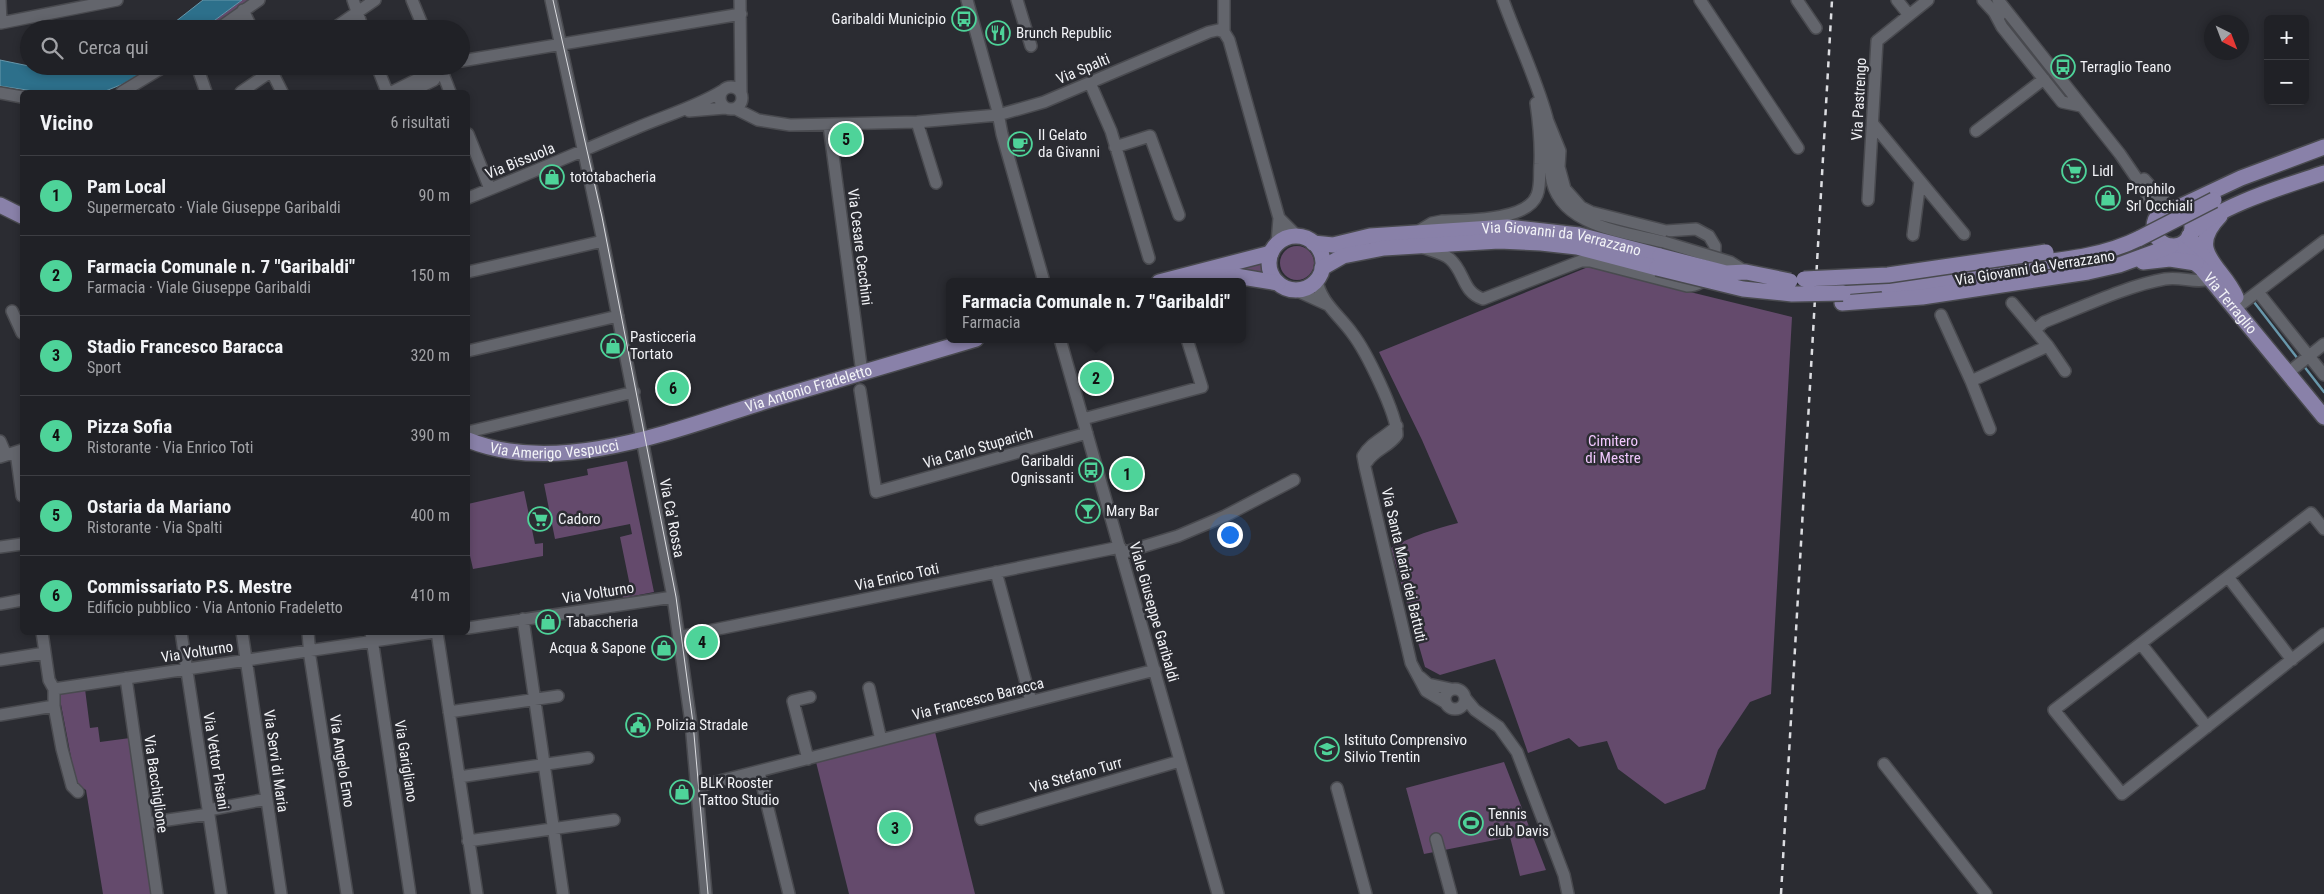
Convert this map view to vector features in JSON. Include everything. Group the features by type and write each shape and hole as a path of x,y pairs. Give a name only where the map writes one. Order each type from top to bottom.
{"main road":[{"path":"1791,287 1888,275 2108,242 2174,208 2262,169 2324,148"},
{"path":"2119,265 2184,242 2219,206 2266,177 2324,157"},
{"path":"2238,304 2210,260 2206,245 2219,206 2269,183 2324,164"},
{"path":"2219,206 2274,191 2324,174"},
{"path":"0,204 20,215"},
{"name":"Via Giovanni da Verrazzano","path":"1660,255 1744,289 1808,287 1842,294 1905,288 2099,260 2144,244 2219,206"},
{"path":"2174,208 2190,218 2190,235"},
{"path":"2156,217 2154,228 2156,237 2162,243 2173,246"},
{"name":"Via Terraglio","path":"2190,235 2203,259 2273,346 2324,417"},
{"path":"1173,278 1274,248 1283,239 1298,236 1313,243 1321,254 1320,273 1311,285 1295,290 1278,283 1250,278 1222,276 1211,278"},
{"name":"Via Giovanni da Verrazzano","path":"1313,243 1333,245 1370,236 1541,242 1660,255 1726,273 1746,272 1791,287"},
{"name":"Via Giovanni da Verrazzano","path":"1320,273 1343,256 1384,248 1417,238"},
{"name":"Via Terraglio","path":"2173,246 2196,263 2238,304"},
{"path":"1274,248 1270,269 1278,283"},
{"path":"1744,289 1783,299 1842,294 1922,296 2088,272 2119,265 2170,259 2196,263"},
{"path":"1791,287 1842,294"},
{"name":"Via Antonio Fradeletto","path":"641,438 963,343"},
{"name":"Via Amerigo Vespucci","path":"470,441 518,453 552,455 582,452 641,438"}],"street":[{"path":"0,0 0,23 117,0"},
{"path":"230,20 259,0"},
{"path":"353,0 360,20"},
{"path":"346,20 375,0"},
{"path":"412,0 420,20"},
{"name":"Via Ca' Rossa","path":"551,0 634,392 641,438 673,597 691,723 706,894"},
{"path":"736,102 741,55 740,0"},
{"path":"968,0 1002,134 1043,278"},
{"path":"1018,0 1031,46"},
{"path":"1224,0 1224,32 1229,40 1279,218 1274,248"},
{"path":"1503,0 1560,152 1559,167 1561,178 1564,188 1571,198 1591,212 1666,231 1696,229 1704,232 1715,246 1707,279 1702,283 1687,286 1590,261 1581,261 1483,299 1474,295 1466,288 1456,266 1449,258 1417,238 1432,223 1510,215 1528,207 1534,201 1540,183 1541,146 1532,79"},
{"path":"1700,0 1798,148"},
{"path":"1797,0 1816,28"},
{"path":"1897,0 1909,15"},
{"name":"Via Pastrengo","path":"1868,200 1877,41 1928,0"},
{"path":"1983,0 1994,12 2002,27 2062,102 2081,106"},
{"path":"1998,0 2120,154 2146,192 2156,217"},
{"path":"2005,0 2022,30"},
{"path":"244,10 248,20"},
{"path":"1994,12 2022,30"},
{"path":"470,59 741,14"},
{"name":"Via Spalti","path":"736,102 776,124 829,125 917,122 998,115 1044,102 1209,32 1218,30 1224,32"},
{"path":"736,102 720,102 724,90 734,80 741,55"},
{"path":"125,90 150,75"},
{"path":"200,75 205,90"},
{"path":"244,90 264,75"},
{"path":"276,75 281,90"},
{"path":"380,75 386,90"},
{"path":"396,90 426,75"},
{"path":"414,90 434,80 437,75"},
{"path":"445,75 449,90"},
{"path":"1976,131 2044,79"},
{"path":"1090,82 1116,147 1149,258"},
{"path":"680,112 724,90 736,88 736,102"},
{"path":"0,93 20,97"},
{"path":"680,112 736,102"},
{"name":"Via Bissuola","path":"470,197 657,119 680,112"},
{"path":"1547,119 1551,144 1551,175 1557,192 1567,208 1590,222 1660,255"},
{"path":"917,122 936,183"},
{"path":"1872,124 1964,234"},
{"name":"Via Cesare Cecchini","path":"829,125 862,373"},
{"path":"1116,147 1150,136 1179,214"},
{"path":"470,139 490,189"},
{"path":"2120,154 2174,208"},
{"path":"1913,235 1920,181"},
{"path":"1279,218 1298,236"},
{"path":"470,272 603,241"},
{"path":"2238,304 2258,292 2324,241"},
{"path":"1320,273 1319,291 1329,306"},
{"path":"2035,330 2044,322 2167,278 2197,282 2211,279"},
{"path":"1295,290 1329,306"},
{"path":"2258,292 2307,358 2324,375"},
{"path":"2012,303 2048,346 2065,371"},
{"name":"Via Santa Maria dei Battuti","path":"1329,306 1354,335 1392,409 1397,426 1389,435 1370,446 1364,456 1365,467 1403,633 1414,670 1426,690 1446,703"},
{"path":"12,311 20,329"},
{"path":"1941,315 1971,380 1990,429"},
{"path":"470,351 618,316"},
{"name":"Viale Giuseppe Garibaldi","path":"1061,343 1218,894"},
{"path":"1083,419 1202,387 1189,343"},
{"path":"2288,367 2307,358 2324,344"},
{"path":"1971,380 2048,346"},
{"name":"Via Carlo Stuparich","path":"860,390 876,492 1087,433"},
{"path":"470,432 634,392"},
{"path":"0,441 11,453 20,488"},
{"name":"Via Enrico Toti","path":"679,637 996,572 1121,550 1186,533 1225,516 1294,480"},
{"path":"2324,529 2311,513 2054,710 2122,794 2324,634"},
{"path":"0,547 20,544"},
{"path":"996,572 1031,701"},
{"path":"2228,577 2292,660"},
{"name":"Via Volturno","path":"470,628 673,597"},
{"path":"0,604 20,600"},
{"path":"523,619 563,894"},
{"path":"42,635 49,680 54,689 54,706 72,786 78,792"},
{"name":"Via Vettor Pisani","path":"180,635 221,894"},
{"name":"Via Servi di Maria","path":"242,635 281,894"},
{"name":"Via Angelo Emo","path":"308,635 347,894"},
{"name":"Via Volturno","path":"54,689 310,651 372,637 398,635"},
{"path":"436,635 477,894"},
{"name":"Via Garigliano","path":"372,637 410,894"},
{"path":"2141,644 2207,727"},
{"path":"0,660 45,653"},
{"name":"Via Francesco Baracca","path":"696,788 1155,670"},
{"path":"1414,670 1428,684 1460,690 1466,702 1499,727 1517,752 1550,836 1564,875 1568,894"},
{"name":"Via Bacchiglione","path":"126,678 157,894"},
{"path":"869,688 881,740"},
{"path":"1451,689 1445,697 1446,703 1450,708 1463,707 1480,714"},
{"path":"449,712 558,696"},
{"path":"808,759 793,701 810,697"},
{"path":"1457,708 1464,703 1465,698"},
{"path":"0,715 54,706"},
{"path":"459,777 588,758"},
{"name":"Via Stefano Turr","path":"981,819 1180,761"},
{"path":"1884,764 1986,894"},
{"path":"759,772 789,894"},
{"path":"1337,788 1366,894"},
{"path":"147,823 267,800"},
{"path":"468,841 614,820"},
{"path":"1436,839 1451,894"}],"green space":[{"path":"242,0 253,0 225,20 215,20"},
{"path":"1297,246 1309,251 1314,263 1309,275 1297,280 1285,275 1280,263 1285,251"},
{"path":"1265,259 1263,266 1266,275 1225,271"},
{"name":"Cimitero di Mestre","path":"1588,267 1792,317 1771,694 1750,702 1718,750 1705,789 1665,804 1618,769 1607,741 1579,747 1569,738 1528,753 1495,659 1440,675 1425,667 1391,548 1415,536 1458,523 1422,440 1379,352"},
{"path":"627,461 654,592 623,598 621,588 630,586 620,537 632,534 630,524 555,539 544,484 588,475 587,469"},
{"path":"524,491 535,544 543,543 543,556 473,569 470,556 470,504"},
{"path":"85,689 90,728 98,727 100,742 130,738 152,894 103,894 86,790 76,783 59,694"},
{"path":"935,732 975,894 849,894 816,762"},
{"name":"Tennis club Davis","path":"1504,762 1546,870 1520,876 1510,837 1424,854 1406,788"}],"water":[{"path":"203,0 242,0 215,20 177,20"},
{"path":"0,60 20,64 20,75 138,75 108,90 27,90 0,86"}],"waterway":[{"path":"2254,302 2298,359"},
{"path":"2303,365 2324,392"}],"tram line":[{"path":"553,0 602,217 676,597 693,723 708,894"}],"railway":[{"path":"1781,894 1832,0"}],"place":[{"name":"Garibaldi Municipio","path":"964,19"},
{"name":"Brunch Republic","path":"998,33"},
{"name":"Terraglio Teano","path":"2063,67"},
{"name":"Ostaria da Mariano","path":"846,139"},
{"name":"Il Gelato da Givanni","path":"1020,144"},
{"name":"Lidl","path":"2074,171"},
{"name":"tototabacheria","path":"552,177"},
{"name":"Prophilo Srl Occhiali","path":"2108,198"},
{"name":"Pasticceria Tortato","path":"613,346"},
{"name":"Farmacia Comunale n. 7 \"Garibaldi\"","path":"1096,378"},
{"name":"Commissariato P.S. Mestre","path":"673,388"},
{"name":"Garibaldi Ognissanti","path":"1091,470"},
{"name":"Pam Local","path":"1127,474"},
{"name":"Mary Bar","path":"1088,511"},
{"name":"Cadoro","path":"540,519"},
{"name":"Tabaccheria","path":"548,622"},
{"name":"Pizza Sofia","path":"702,642"},
{"name":"Acqua & Sapone","path":"664,648"},
{"name":"Polizia Stradale","path":"638,725"},
{"name":"Istituto Comprensivo Silvio Trentin","path":"1327,749"},
{"name":"BLK Rooster Tattoo Studio","path":"682,792"},
{"name":"Tennis club Davis","path":"1471,823"},
{"name":"Stadio Francesco Baracca","path":"895,828"}]}
